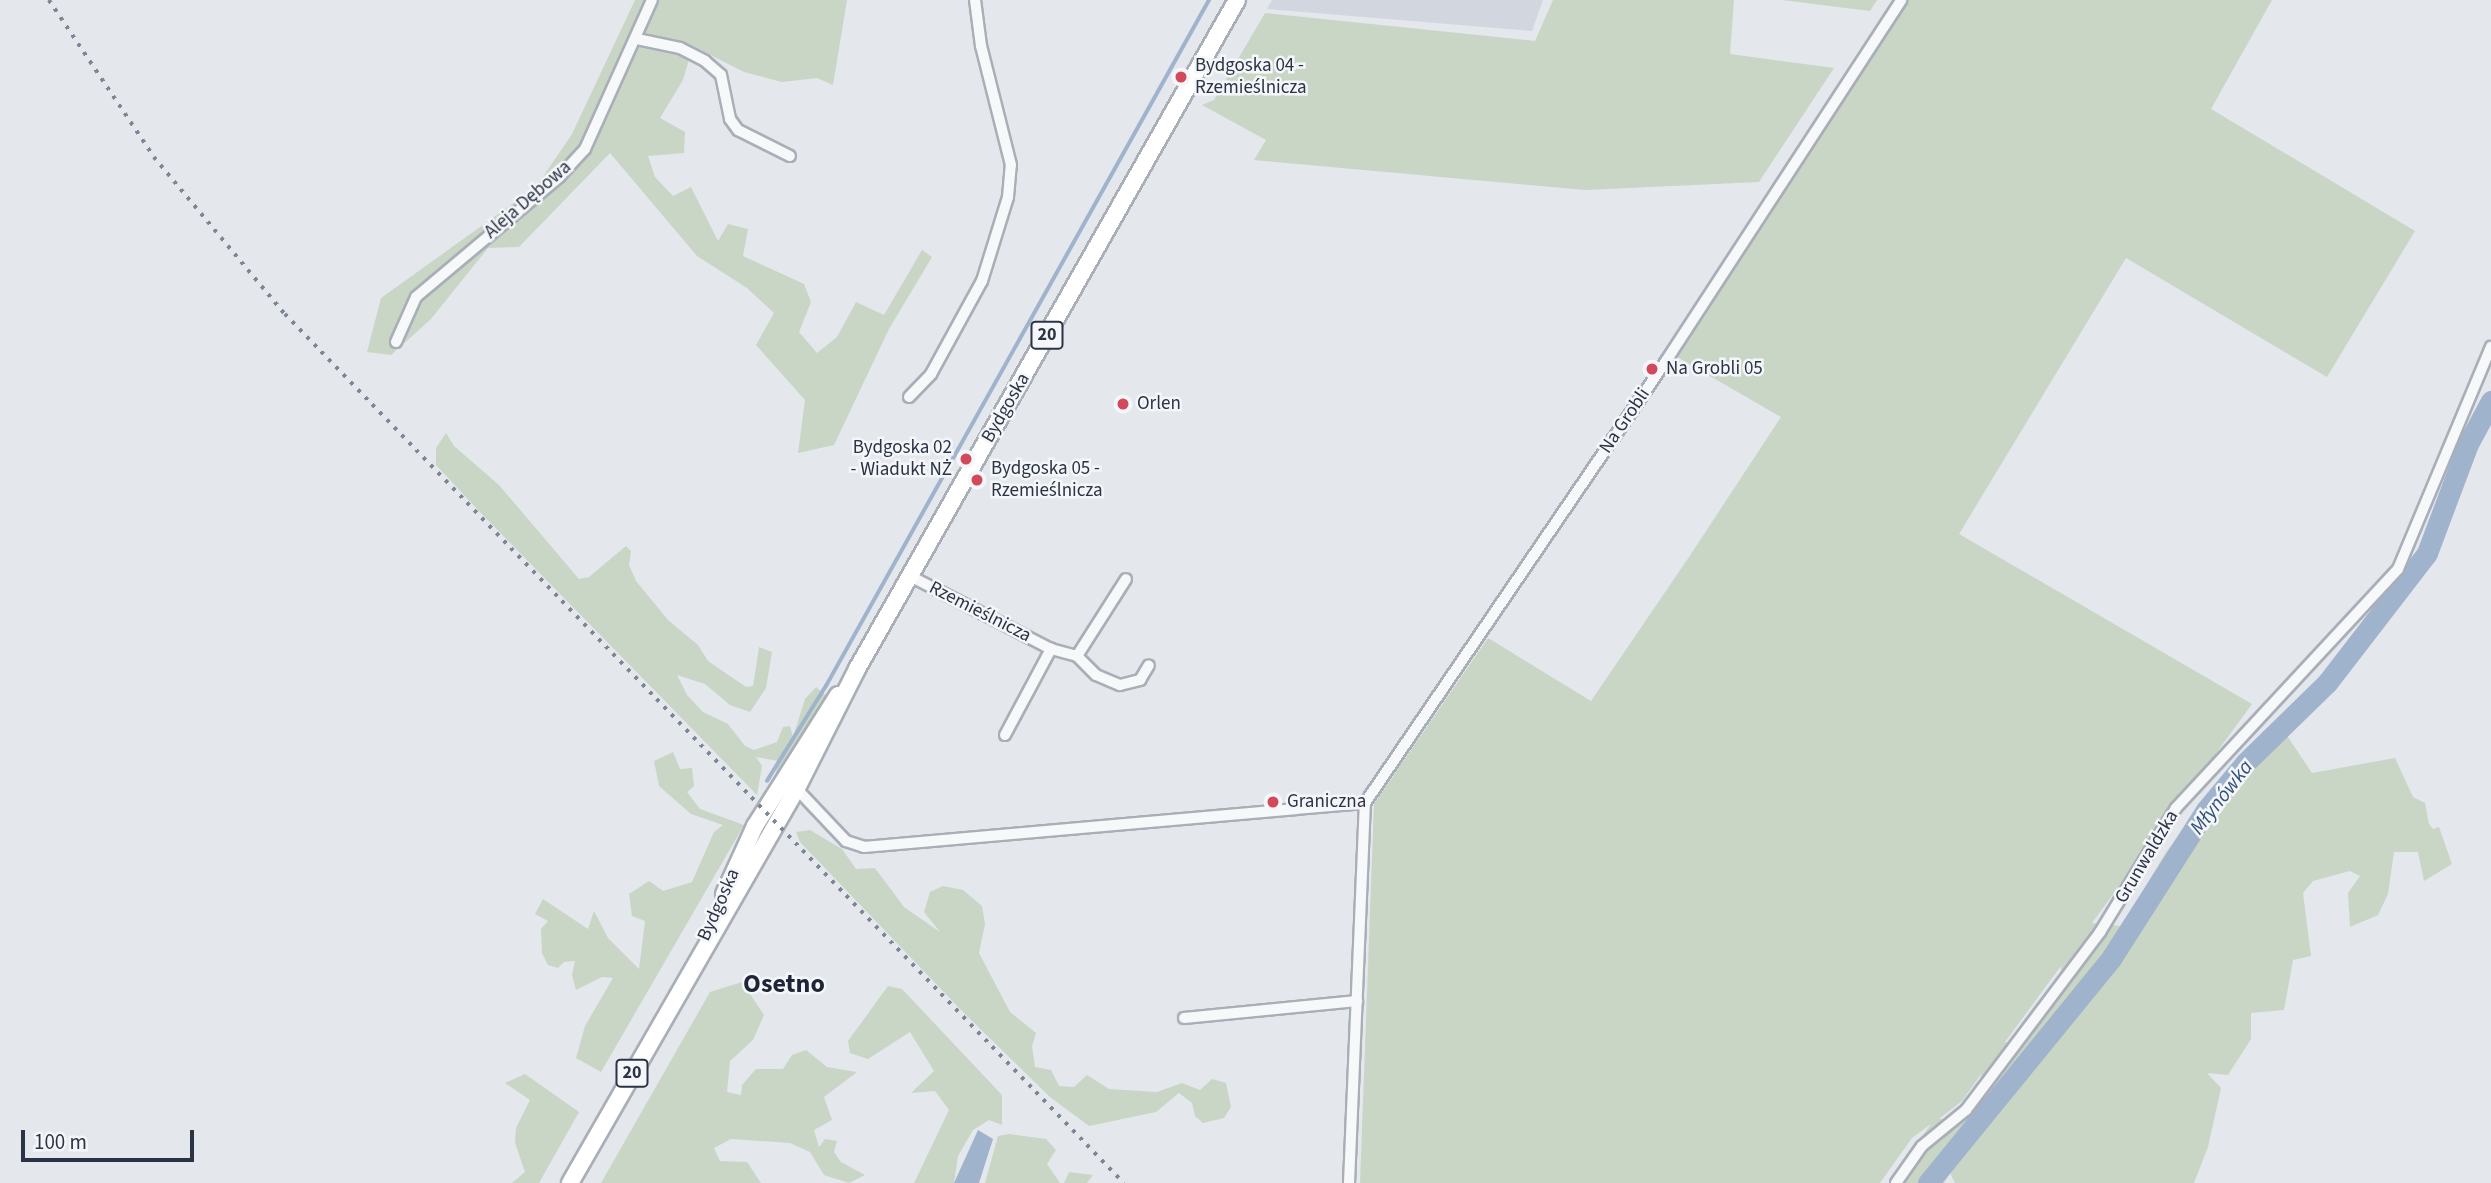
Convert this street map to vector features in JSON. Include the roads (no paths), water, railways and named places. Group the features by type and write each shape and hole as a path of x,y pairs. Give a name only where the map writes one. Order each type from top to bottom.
{"main road":[{"name":"Bydgoska","path":"569,1183 693,963 796,790 857,669 1237,0"},
{"name":"Bydgoska","path":"693,963 755,826 857,669"}],"street":[{"name":"Aleja Dębowa","path":"396,342 416,297 559,177 585,149 637,39 652,0"},
{"path":"909,397 931,374 982,281 1008,197 1011,165 981,46 975,0"},
{"name":"Na Grobli","path":"1365,803 1666,361 1901,0"},
{"path":"637,39 680,48 705,61 721,75 730,118 738,130 790,156"},
{"name":"Grunwaldzka","path":"1896,1183 1922,1146 1966,1110 2101,932 2176,808 2398,569 2491,348"},
{"name":"Rzemieślnicza","path":"910,576 1051,649 1077,656 1096,675 1121,685 1140,680 1149,666"},
{"path":"1077,656 1126,579"},
{"name":"Rzemieślnicza","path":"1004,735 1051,649"},
{"path":"794,764 796,790 846,841 864,847 1365,803 1349,1183"},
{"path":"1184,1018 1357,1001"}],"water":[{"path":"978,1130 993,1139 979,1183 954,1183"}],"waterway":[{"path":"767,781 826,686 1209,0"},
{"name":"Młynówka","path":"1928,1183 2112,957 2206,810 2246,762 2327,683 2427,553 2468,444 2491,401"}],"railway":[{"path":"49,0 154,157 285,314 1124,1183"}],"place":[{"name":"Bydgoska 04 - Rzemieślnicza","path":"1181,77"},
{"name":"Na Grobli 05","path":"1652,369"},
{"name":"Orlen","path":"1123,404"},
{"name":"Bydgoska 02 - Wiadukt NŻ","path":"966,459"},
{"name":"Bydgoska 05 - Rzemieślnicza","path":"977,480"},
{"name":"Graniczna","path":"1273,802"}],"district":[{"name":"Osetno","path":"784,984"}]}
